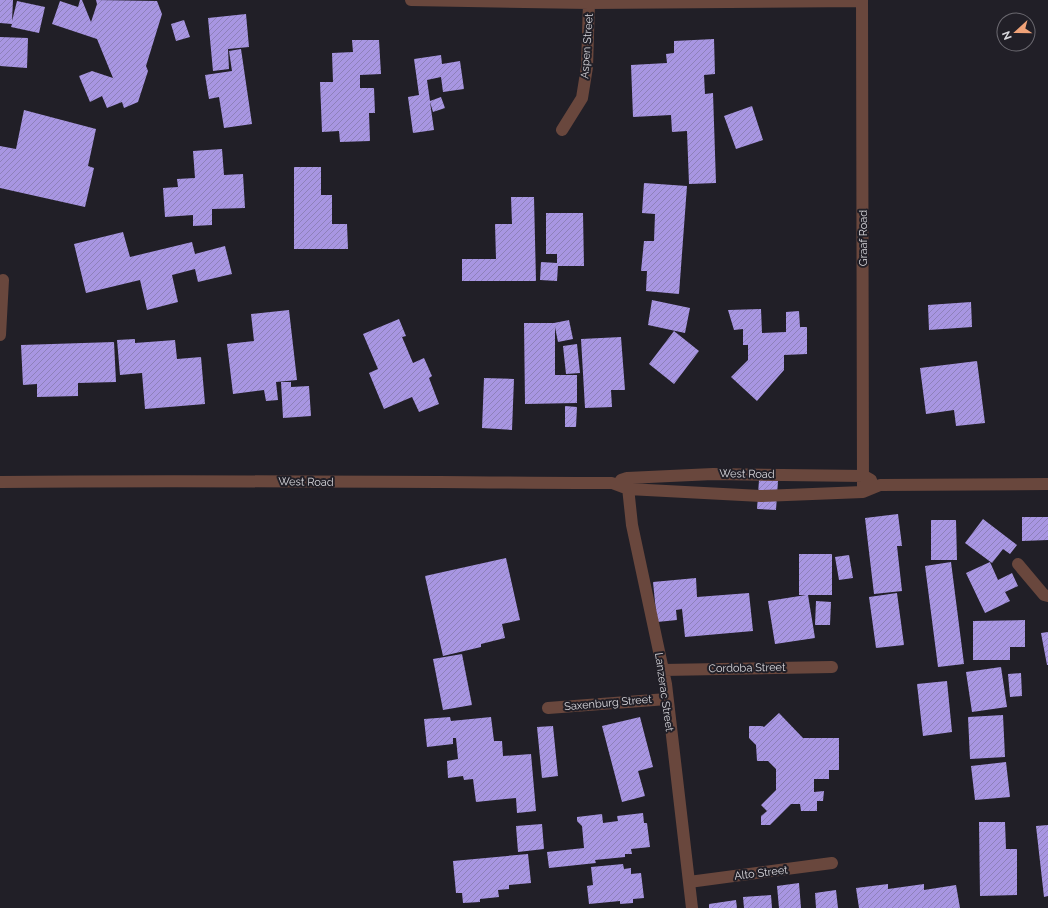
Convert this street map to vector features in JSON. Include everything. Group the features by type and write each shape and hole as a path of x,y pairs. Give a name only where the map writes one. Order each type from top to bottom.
{"street":[{"path":"411,0 589,3 862,1"},
{"name":"Graaf Road","path":"862,1 863,492"},
{"name":"Aspen Street","path":"562,130 582,98 587,67 589,3"},
{"path":"0,335 3,280"},
{"name":"West Road","path":"627,484 713,474 864,476 880,485"},
{"name":"West Road","path":"0,482 216,480 359,483 627,484 761,496 863,492 880,485 1048,484"},
{"name":"Lanzerac Street","path":"627,484 632,525 663,670 692,908"},
{"path":"1018,564 1044,594 1048,596"},
{"name":"Cordoba Street","path":"663,670 832,667"},
{"name":"Saxenburg Street","path":"548,708 667,698"},
{"name":"Alto Street","path":"689,882 832,863"}],"building":[{"path":"0,0 13,0 12,21 17,1 45,7 39,33 11,27 12,24 0,23"},
{"path":"80,0 82,0 91,22 97,4 96,0 157,1 162,14 146,66 148,71 138,102 124,108 122,102 107,108 102,96 90,102 79,76 92,71 113,78 97,39 52,24 60,1 78,7"},
{"path":"246,14 249,47 228,49 229,69 213,71 208,18"},
{"path":"184,20 190,37 176,41 171,24"},
{"path":"0,37 28,38 27,68 0,66"},
{"path":"714,39 715,74 704,75 705,94 713,93 716,183 689,184 687,131 672,132 671,115 633,117 631,65 667,63 666,54 674,53 674,41"},
{"path":"352,40 379,40 381,74 360,75 360,88 374,88 375,113 369,113 370,141 340,142 339,131 322,132 320,82 333,82 332,53 353,52"},
{"path":"241,49 252,124 224,128 219,97 209,99 205,75 232,71 229,51"},
{"path":"441,55 442,64 460,61 464,89 443,92 441,77 427,80 430,101 441,97 445,108 433,112 430,102 434,130 413,133 408,97 419,95 414,59"},
{"path":"752,106 763,140 736,149 724,116"},
{"path":"24,110 96,129 88,166 94,168 85,207 0,188 0,146 16,149"},
{"path":"222,149 224,175 243,174 245,208 212,209 212,225 193,226 193,215 165,217 163,188 178,187 177,179 195,178 193,151"},
{"path":"294,167 321,167 321,195 332,195 332,224 347,224 348,249 294,249"},
{"path":"644,183 687,186 679,294 646,291 647,271 641,271 644,241 654,241 655,214 642,213"},
{"path":"511,197 534,197 536,281 462,281 462,259 496,259 495,224 512,224"},
{"path":"546,213 583,213 584,266 558,266 557,281 540,280 541,262 557,263 557,254 546,254"},
{"path":"123,232 130,257 192,242 195,254 225,246 232,274 198,282 195,269 172,275 178,302 147,310 140,280 86,293 74,244"},
{"path":"652,300 690,308 685,333 648,325"},
{"path":"971,302 972,327 929,330 928,305"},
{"path":"761,309 762,333 786,332 786,312 799,311 800,327 807,327 807,354 784,355 784,370 757,401 731,377 748,360 748,345 743,345 743,329 734,330 728,310"},
{"path":"289,310 297,380 276,382 278,400 266,401 264,390 233,394 227,344 254,341 251,314"},
{"path":"399,319 406,336 402,337 413,363 424,358 432,376 429,378 439,404 419,412 412,397 384,409 369,373 378,369 363,334"},
{"path":"569,320 573,339 558,342 555,327 555,375 577,375 577,403 525,404 524,323 554,323"},
{"path":"674,331 699,351 674,384 649,364"},
{"path":"621,337 625,390 611,390 612,407 585,408 581,339"},
{"path":"135,339 135,343 175,340 177,359 201,357 205,404 145,409 142,373 120,375 117,340"},
{"path":"114,342 116,382 78,383 78,396 37,397 37,384 23,385 21,345"},
{"path":"577,344 580,373 566,374 563,346"},
{"path":"977,361 985,423 956,426 954,410 926,414 920,368"},
{"path":"484,378 514,379 512,430 482,428"},
{"path":"281,382 291,382 291,387 309,386 311,416 283,418"},
{"path":"565,406 577,407 576,427 565,427"},
{"path":"759,480 778,481 776,510 757,509"},
{"path":"898,514 902,546 897,546 902,591 874,594 865,518"},
{"path":"1022,517 1048,517 1048,540 1022,541"},
{"path":"983,519 1017,545 1010,554 1003,549 992,563 965,543"},
{"path":"931,520 956,520 957,560 931,560"},
{"path":"799,554 832,554 832,595 808,595 815,638 775,644 768,601 806,595 799,595"},
{"path":"849,555 853,578 839,580 835,557"},
{"path":"506,558 520,620 502,624 505,638 481,644 481,647 443,656 425,576"},
{"path":"951,562 964,664 938,667 925,566"},
{"path":"990,562 998,580 1012,573 1018,586 1005,592 1010,601 985,613 966,573"},
{"path":"696,578 697,597 749,593 753,631 685,637 682,609 676,610 677,620 657,622 653,582"},
{"path":"897,593 904,645 876,648 869,597"},
{"path":"816,601 831,602 830,625 815,625"},
{"path":"1025,620 1025,647 1010,647 1010,660 973,660 973,621"},
{"path":"1048,632 1048,665 1047,665 1041,633"},
{"path":"462,654 472,705 443,710 433,659"},
{"path":"1001,667 1007,707 972,712 966,672"},
{"path":"1021,673 1022,696 1010,697 1008,674"},
{"path":"947,681 952,732 923,736 917,684"},
{"path":"779,713 803,738 839,738 839,770 829,770 829,779 814,779 814,792 824,791 823,801 817,801 817,811 801,811 800,804 791,804 770,825 761,825 761,816 767,811 761,805 776,790 776,769 768,761 757,761 756,745 749,738 749,726 764,727"},
{"path":"1003,715 1005,757 970,759 968,717"},
{"path":"450,717 451,721 491,717 494,741 502,741 503,756 531,754 536,811 517,813 516,798 476,802 473,779 464,780 463,776 448,778 447,761 458,759 456,738 453,738 453,744 427,747 424,719"},
{"path":"640,717 653,767 638,771 645,796 622,802 602,726"},
{"path":"553,726 558,776 542,778 537,727"},
{"path":"1006,762 1010,797 975,800 971,766"},
{"path":"643,813 644,823 647,823 650,847 631,849 632,854 625,854 625,857 595,860 596,863 549,868 547,852 584,848 582,826 577,821 577,817 602,814 603,823 618,821 617,816"},
{"path":"979,822 1005,822 1006,849 1017,849 1017,895 980,896"},
{"path":"542,824 544,849 518,852 516,826"},
{"path":"1048,825 1048,896 1044,897 1036,826"},
{"path":"528,854 531,883 509,885 509,889 498,890 499,897 480,899 480,902 463,903 462,893 456,893 453,861"},
{"path":"623,864 624,869 631,868 631,874 641,873 644,898 633,899 633,903 620,904 620,901 589,904 587,886 593,885 591,867"},
{"path":"799,883 801,908 779,908 777,886"},
{"path":"888,884 888,889 924,884 924,890 956,885 960,908 859,908 856,888"},
{"path":"836,890 838,908 816,908 815,893"},
{"path":"771,895 772,908 744,908 743,897"},
{"path":"736,900 737,908 709,908 709,904"}]}
